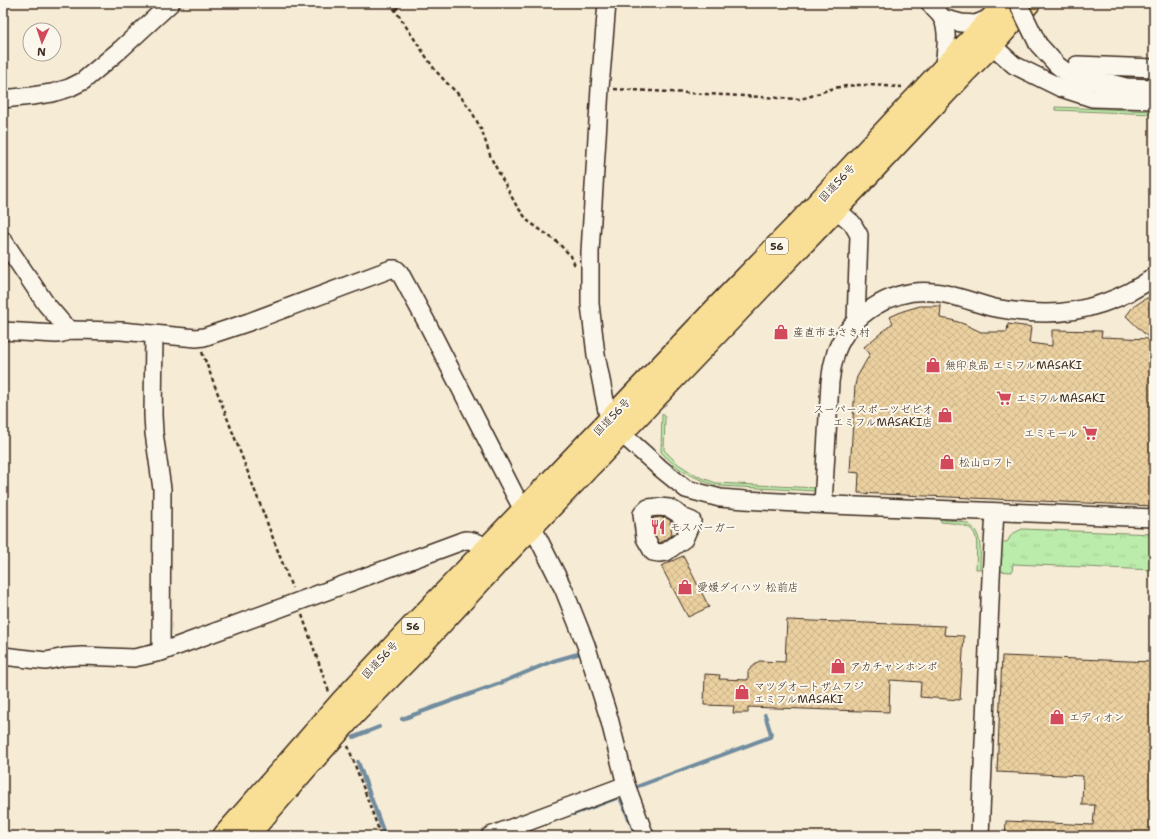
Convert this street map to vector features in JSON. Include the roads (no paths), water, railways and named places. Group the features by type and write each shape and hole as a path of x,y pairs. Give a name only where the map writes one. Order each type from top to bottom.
{"highway":[{"name":"国道56号","path":"224,836 615,427 836,209 992,45 1029,3"},
{"name":"国道56号","path":"615,427 720,304 799,223 1001,9"},
{"name":"国道56号","path":"247,836 304,770 338,718"}],"street":[{"path":"3,99 52,93 69,88 83,81 121,49 171,3"},
{"path":"607,3 590,252 590,304 596,355 615,427 660,468 686,489 720,498 995,512 1154,518"},
{"path":"930,3 932,8 942,18 946,31 946,54 943,69"},
{"path":"1018,3 1038,44 1057,65 1066,72 1080,79 1097,82 1110,83 1127,79 1151,81"},
{"path":"942,18 961,23 976,24 1001,9"},
{"path":"992,45 1014,65 1041,75 1061,88 1092,98 1154,100"},
{"path":"1077,65 1154,68"},
{"path":"836,209 852,223 860,235 856,321"},
{"path":"3,240 46,304 64,325 71,330"},
{"path":"3,331 56,334 71,330 121,331 197,338 204,337 249,322 391,268 396,268 424,316 564,590 586,645 609,718 626,785 645,836"},
{"path":"823,504 832,367 837,351 846,334 856,321 870,309 882,302 898,296 915,292 932,292 994,308 1047,313 1066,311 1092,306 1118,297 1144,284 1154,277"},
{"path":"154,334 153,415 162,489 161,652"},
{"path":"980,836 995,512"},
{"path":"3,656 46,661 65,657 82,656 134,658 161,652 465,540 474,540 493,555"},
{"path":"490,836 626,785"}],"waterway":[{"path":"402,719 503,682 553,661 581,653 582,656"},
{"path":"636,787 770,737 771,734 765,715"},
{"path":"354,737 379,727"},
{"path":"358,762 385,836"},
{"path":"574,814 617,798"},
{"path":"621,800 636,836"}],"place":[{"name":"産直市まさき村","path":"781,332"},
{"name":"無印良品 エミフルMASAKI","path":"933,365"},
{"name":"エミフルMASAKI","path":"1004,398"},
{"name":"スーパースポーツゼビオ エミフルMASAKI店","path":"945,415"},
{"name":"エミモール","path":"1090,433"},
{"name":"松山ロフト","path":"947,462"},
{"name":"モスバーガー","path":"658,527"},
{"name":"愛媛ダイハツ 松前店","path":"685,587"},
{"name":"アカチャンホンポ","path":"838,666"},
{"name":"マツダオートザムフジ エミフルMASAKI","path":"742,692"},
{"name":"エディオン","path":"1057,717"}]}
